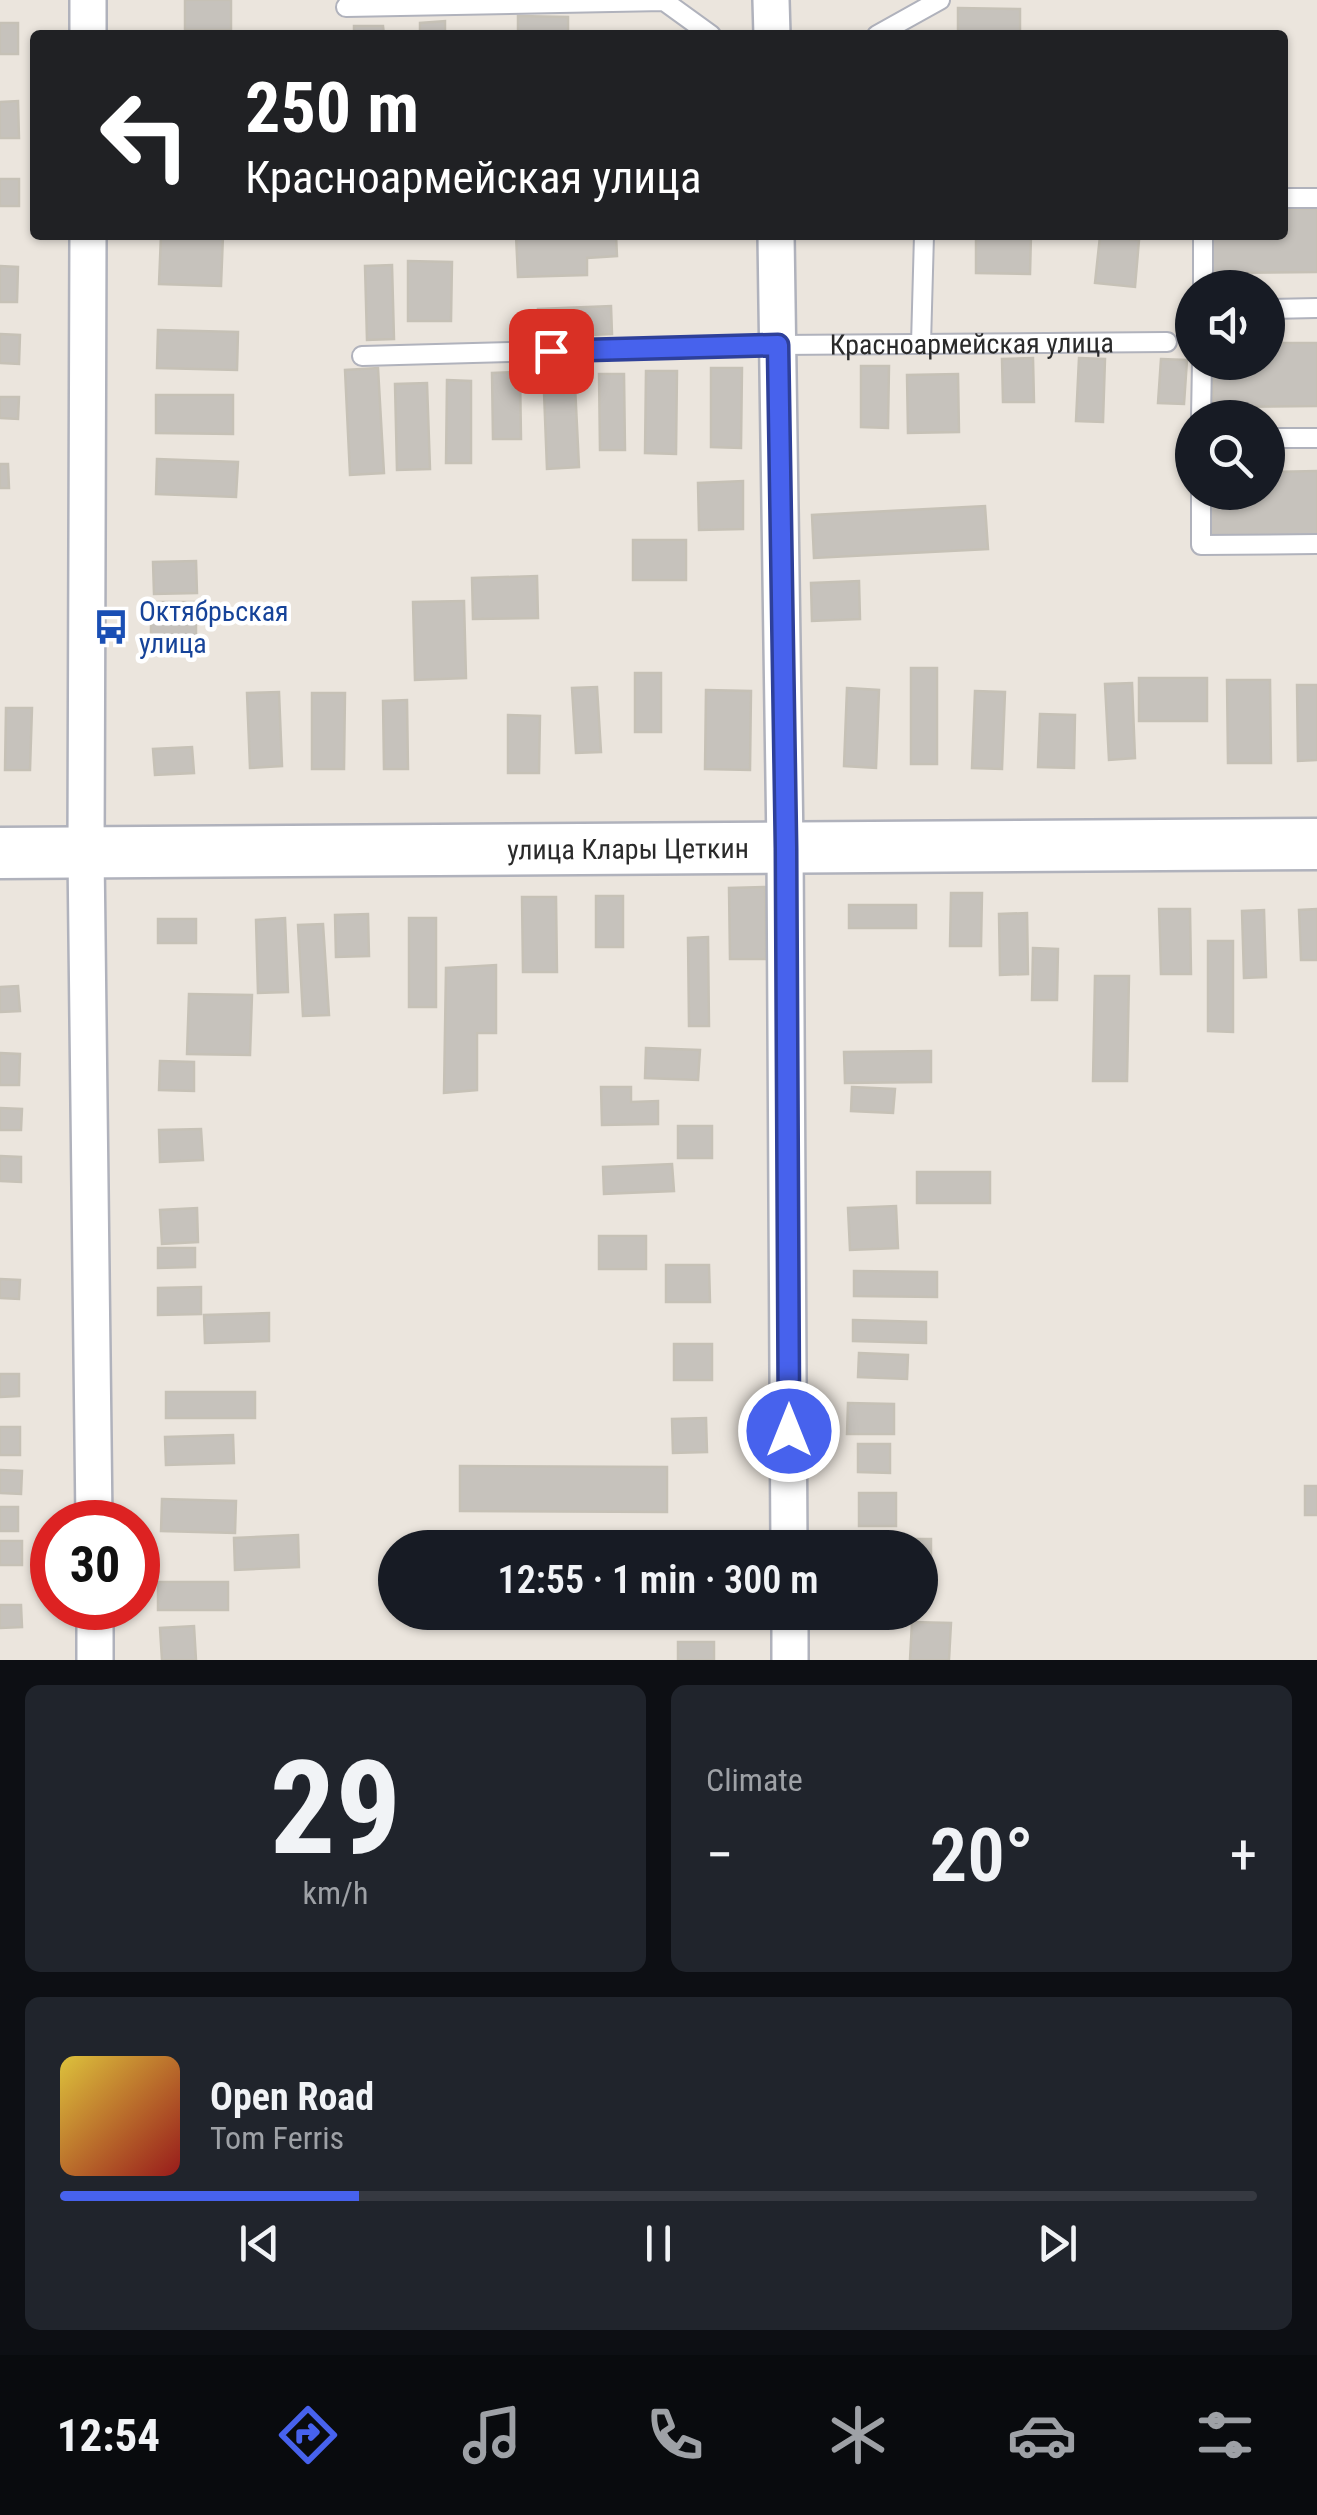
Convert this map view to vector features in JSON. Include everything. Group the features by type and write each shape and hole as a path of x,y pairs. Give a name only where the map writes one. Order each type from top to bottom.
{"main road":[{"name":"улица Клары Цеткин","path":"0,852 1317,844"}],"street":[{"path":"88,0 88,30"},
{"path":"771,0 772,30"},
{"path":"88,240 86,852 94,1500"},
{"path":"776,240 786,848 790,1530"},
{"path":"94,1630 95,1660"},
{"path":"790,1630 790,1660"}],"lane":[{"path":"886,30 940,0"},
{"path":"346,7 664,1 704,30"},
{"path":"1288,198 1317,198"},
{"path":"922,344 924,240"},
{"path":"1203,240 1203,270"},
{"path":"1285,309 1317,308"},
{"name":"Красноармейская улица","path":"362,356 778,345 1167,342"},
{"path":"1285,438 1317,438"},
{"path":"1200,510 1201,545 1317,544"}],"building":[{"path":"185,0 231,0 231,30 185,30"},
{"path":"958,8 1020,9 1020,30 958,30"},
{"path":"518,16 568,17 568,30 518,30"},
{"path":"445,21 445,30 420,30 420,23"},
{"path":"0,23 18,23 18,54 0,54"},
{"path":"354,26 383,26 383,30 354,30"},
{"path":"18,101 19,138 0,138 0,102"},
{"path":"0,179 19,179 19,206 0,206"},
{"path":"1288,209 1317,209 1317,272 1212,270 1212,240 1288,240"},
{"path":"161,240 223,240 221,286 159,284"},
{"path":"516,240 616,240 617,256 587,258 587,275 518,277"},
{"path":"976,240 1031,240 1030,274 976,273"},
{"path":"1100,240 1139,240 1135,287 1095,283"},
{"path":"408,261 452,262 451,321 408,321"},
{"path":"392,265 394,339 367,340 365,266"},
{"path":"0,266 18,267 17,302 0,302"},
{"path":"611,306 612,334 539,337 538,309"},
{"path":"158,330 238,332 237,370 157,368"},
{"path":"0,334 20,335 19,364 0,363"},
{"path":"1285,343 1317,343 1317,406 1285,406 1285,400 1213,400 1213,380 1285,380"},
{"path":"1033,358 1034,402 1003,402 1002,359"},
{"path":"1079,358 1105,359 1103,422 1076,421"},
{"path":"1161,359 1175,360 1175,380 1186,380 1184,400 1158,403"},
{"path":"574,365 579,467 547,469 543,366"},
{"path":"861,366 889,366 888,428 861,427"},
{"path":"378,368 384,473 350,475 345,370"},
{"path":"711,368 742,368 741,448 711,447"},
{"path":"646,371 677,371 676,454 645,453"},
{"path":"520,372 521,439 493,439 492,373"},
{"path":"599,374 624,374 625,450 600,450"},
{"path":"958,374 959,432 908,433 907,375"},
{"path":"447,380 471,381 471,463 446,463"},
{"path":"427,383 430,469 397,470 395,384"},
{"path":"156,395 233,395 233,434 156,433"},
{"path":"0,397 19,397 18,419 0,418"},
{"path":"157,459 238,462 236,497 156,494"},
{"path":"0,464 8,464 9,488 0,488"},
{"path":"1317,471 1317,535 1205,535 1205,510 1285,510 1285,472"},
{"path":"743,481 743,529 699,530 698,483"},
{"path":"985,506 988,549 814,558 812,515"},
{"path":"633,540 686,540 686,580 633,580"},
{"path":"196,561 197,593 154,594 153,562"},
{"path":"537,576 538,618 473,619 472,578"},
{"path":"859,581 860,619 812,621 811,583"},
{"path":"464,601 466,678 415,680 413,602"},
{"path":"151,602 196,602 196,640 151,640"},
{"path":"911,668 937,668 937,764 911,764"},
{"path":"635,673 661,673 661,732 635,732"},
{"path":"1139,678 1207,678 1207,721 1139,721"},
{"path":"1227,680 1270,680 1271,763 1228,763"},
{"path":"1132,683 1135,758 1109,760 1105,684"},
{"path":"1297,685 1317,685 1317,760 1298,761"},
{"path":"597,687 601,752 576,753 572,688"},
{"path":"847,688 879,690 876,768 844,766"},
{"path":"706,690 751,691 750,770 705,769"},
{"path":"975,691 1005,692 1002,769 972,768"},
{"path":"279,692 282,766 250,768 247,693"},
{"path":"312,693 345,693 344,769 312,769"},
{"path":"407,700 408,769 384,769 383,701"},
{"path":"6,708 32,708 30,770 5,770"},
{"path":"1040,714 1075,715 1074,768 1038,767"},
{"path":"508,715 540,716 539,773 508,773"},
{"path":"192,747 194,773 155,775 153,749"},
{"path":"765,887 766,959 730,959 729,888"},
{"path":"951,893 982,893 981,946 950,946"},
{"path":"596,896 623,896 623,947 596,947"},
{"path":"522,897 556,897 557,972 523,972"},
{"path":"849,905 916,905 916,928 849,928"},
{"path":"1159,909 1190,909 1191,974 1161,974"},
{"path":"1317,909 1317,960 1301,960 1299,910"},
{"path":"1264,910 1266,977 1244,978 1242,911"},
{"path":"1027,913 1028,974 1000,975 999,914"},
{"path":"368,914 369,956 336,957 335,915"},
{"path":"285,918 288,992 258,993 256,920"},
{"path":"409,918 436,918 436,1007 409,1007"},
{"path":"158,919 196,919 196,943 158,943"},
{"path":"323,924 329,1015 303,1016 298,925"},
{"path":"708,937 709,1026 689,1026 688,938"},
{"path":"1208,941 1233,941 1233,1032 1208,1031"},
{"path":"1033,948 1058,949 1057,1000 1032,1000"},
{"path":"496,965 496,1033 477,1033 477,1090 444,1093 446,968"},
{"path":"1095,976 1129,976 1127,1081 1093,1081"},
{"path":"18,986 20,1011 0,1012 0,987"},
{"path":"189,994 252,995 250,1055 187,1054"},
{"path":"646,1048 700,1050 698,1080 645,1078"},
{"path":"931,1051 931,1082 845,1083 844,1052"},
{"path":"0,1053 20,1054 19,1085 0,1085"},
{"path":"160,1061 194,1062 194,1091 159,1090"},
{"path":"601,1087 631,1087 631,1102 658,1101 658,1124 602,1125"},
{"path":"852,1087 895,1089 893,1113 851,1111"},
{"path":"0,1108 22,1109 21,1130 0,1130"},
{"path":"678,1126 712,1126 712,1158 678,1158"},
{"path":"201,1129 203,1160 160,1162 159,1130"},
{"path":"0,1156 21,1157 21,1182 0,1181"},
{"path":"672,1164 674,1191 604,1194 603,1167"},
{"path":"917,1172 990,1172 990,1203 917,1203"},
{"path":"896,1206 898,1248 850,1250 848,1208"},
{"path":"197,1208 198,1242 162,1244 160,1210"},
{"path":"599,1236 646,1236 646,1269 599,1269"},
{"path":"158,1248 195,1248 195,1267 158,1268"},
{"path":"666,1265 709,1265 710,1302 666,1302"},
{"path":"854,1271 937,1272 937,1297 854,1296"},
{"path":"0,1279 20,1280 19,1299 0,1298"},
{"path":"201,1287 201,1314 158,1315 158,1288"},
{"path":"269,1313 269,1341 205,1343 204,1315"},
{"path":"853,1320 926,1322 926,1343 853,1341"},
{"path":"674,1344 712,1344 712,1380 674,1380"},
{"path":"859,1353 908,1355 907,1379 858,1377"},
{"path":"0,1374 19,1374 19,1396 0,1397"},
{"path":"166,1392 255,1392 255,1418 166,1418"},
{"path":"848,1403 894,1404 894,1434 847,1434"},
{"path":"706,1418 707,1452 673,1453 672,1419"},
{"path":"0,1427 20,1427 20,1455 0,1455"},
{"path":"233,1435 234,1463 166,1465 165,1437"},
{"path":"858,1444 890,1444 890,1473 858,1472"},
{"path":"460,1466 667,1467 667,1512 460,1511"},
{"path":"0,1470 22,1471 21,1494 0,1493"},
{"path":"1305,1486 1317,1486 1317,1515 1305,1515"},
{"path":"859,1493 896,1493 896,1526 859,1526"},
{"path":"162,1499 236,1501 235,1533 161,1531"},
{"path":"0,1507 18,1507 18,1531 0,1531"},
{"path":"298,1535 299,1567 235,1570 234,1538"},
{"path":"0,1541 22,1541 22,1565 0,1565"},
{"path":"160,1582 228,1582 228,1610 160,1610"},
{"path":"0,1605 21,1605 22,1627 0,1628"},
{"path":"938,1623 951,1623 949,1660 910,1660 912,1630 938,1630"},
{"path":"194,1626 196,1660 162,1660 160,1628"},
{"path":"678,1642 714,1642 714,1660 678,1660"}],"place":[{"name":"Октябрьская улица","path":"111,627"}],"route":[{"path":"551,351 778,345 789,1431"}]}
